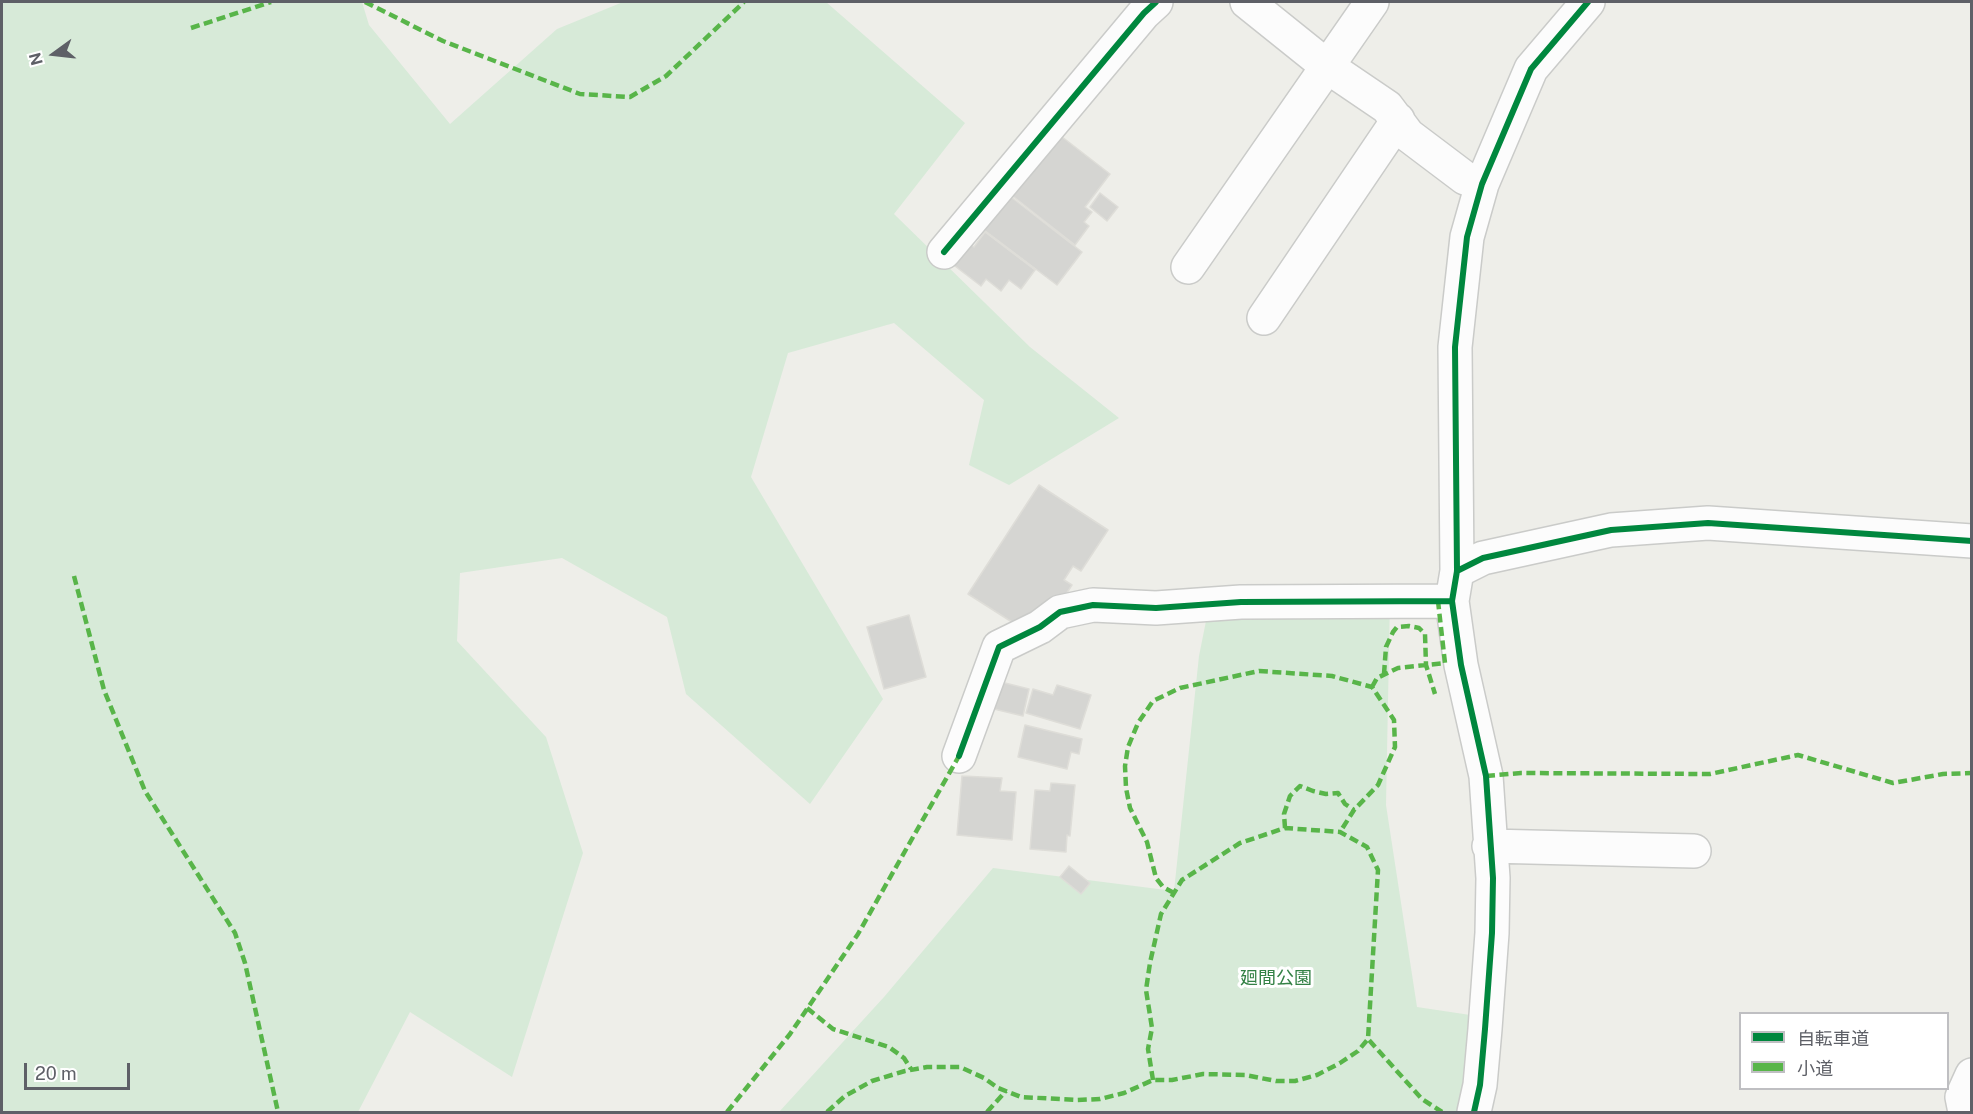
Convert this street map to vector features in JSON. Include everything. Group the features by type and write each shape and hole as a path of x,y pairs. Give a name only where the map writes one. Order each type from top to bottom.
{"street":[{"path":"944,252 1156,2"},
{"path":"1246,2 1328,67 1387,107 1408,135 1466,178 1482,184"},
{"path":"1188,267 1372,2"},
{"path":"1474,1113 1480,1085 1492,933 1493,878 1486,776 1461,665 1454,586 1455,347 1467,237 1482,184 1531,69 1588,2"},
{"path":"1264,318 1398,120"},
{"path":"959,756 999,647 1040,627 1060,612 1094,605 1156,608 1454,586 1483,558 1611,530 1708,523 1971,541"},
{"path":"1490,846 1694,851"},
{"path":"1965,1113 1962,1097 1971,1075"}],"green space":[{"path":"2,2 362,2 369,25 450,124 557,29 623,2 826,2 965,123 894,214 1030,347 1119,418 1009,485 969,465 984,400 894,323 788,353 751,477 883,699 810,804 686,694 667,617 562,558 460,573 457,641 546,737 583,853 512,1077 410,1012 358,1112 2,1112"},
{"name":"廻間公園","path":"1390,598 1386,805 1417,1007 1477,1016 1458,1112 779,1112 884,997 993,868 1174,891 1199,656 1207,616"}],"building":[{"path":"1057,133 1110,174 1085,207 1092,212 1084,222 1089,226 1075,245 1010,194"},
{"path":"1006,193 1082,252 1057,285 980,227"},
{"path":"1100,193 1118,207 1107,221 1090,207"},
{"path":"985,232 1035,270 1021,289 1009,280 1001,291 986,279 981,286 951,263 967,242 974,247"},
{"path":"1039,485 1108,530 1081,571 1073,566 1064,580 1072,585 1055,611 1015,624 968,594"},
{"path":"909,615 926,677 884,689 867,627"},
{"path":"1001,682 1029,689 1023,716 994,709"},
{"path":"1057,685 1091,695 1080,729 1026,713 1033,689 1053,695"},
{"path":"1025,725 1082,739 1079,754 1071,752 1067,769 1018,757"},
{"path":"962,776 1002,778 1000,791 1016,792 1012,840 957,835"},
{"path":"1051,783 1075,785 1070,836 1067,835 1066,852 1030,849 1035,790 1050,791"},
{"path":"1069,866 1090,883 1081,894 1060,877"}],"marked path":[{"path":"191,28 271,2"},
{"path":"365,2 443,41 580,94 630,97 666,76 744,2"},
{"path":"74,576 104,690 145,791 235,933 245,963 278,1112"},
{"path":"1372,687 1377,678 1398,668 1445,663 1438,601"},
{"path":"1384,674 1386,647 1393,632 1397,627 1419,628 1425,634 1426,665 1435,694"},
{"path":"1174,893 1163,887 1156,878 1147,842 1130,808 1125,766 1128,747 1138,723 1153,701 1180,688 1259,671 1332,676 1372,687 1394,720 1395,747 1378,785 1354,810 1340,832"},
{"path":"1486,776 1521,773 1710,774 1798,755 1893,783 1943,774 1972,773"},
{"path":"727,1112 790,1034 858,934 959,756"},
{"path":"1285,828 1284,814 1290,796 1300,786 1326,794 1338,793 1345,804 1354,810"},
{"path":"1153,1080 1148,1049 1152,1028 1146,990 1161,914 1182,880 1240,843 1285,828 1340,832 1367,847 1378,870 1368,1039 1422,1099 1442,1112"},
{"path":"807,1008 833,1029 889,1047 904,1058 911,1069"},
{"path":"827,1112 845,1096 872,1081 927,1067 960,1067 984,1078 998,1088 1021,1097 1077,1100 1100,1099 1124,1093 1153,1080 1172,1080 1203,1074 1245,1075 1276,1081 1295,1081 1317,1075 1340,1063 1358,1051 1368,1039"},
{"path":"987,1112 1006,1091"}],"cycle path":[{"path":"944,252 1144,13 1156,2"},
{"path":"1474,1112 1480,1085 1485,1029 1492,933 1493,878 1486,776 1461,665 1452,601 1457,571 1455,347 1467,237 1482,184 1531,69 1588,2"},
{"path":"1457,571 1483,558 1611,530 1708,523 1972,541"},
{"path":"959,756 999,647 1040,627 1060,612 1093,605 1156,608 1241,602 1452,601"}]}
